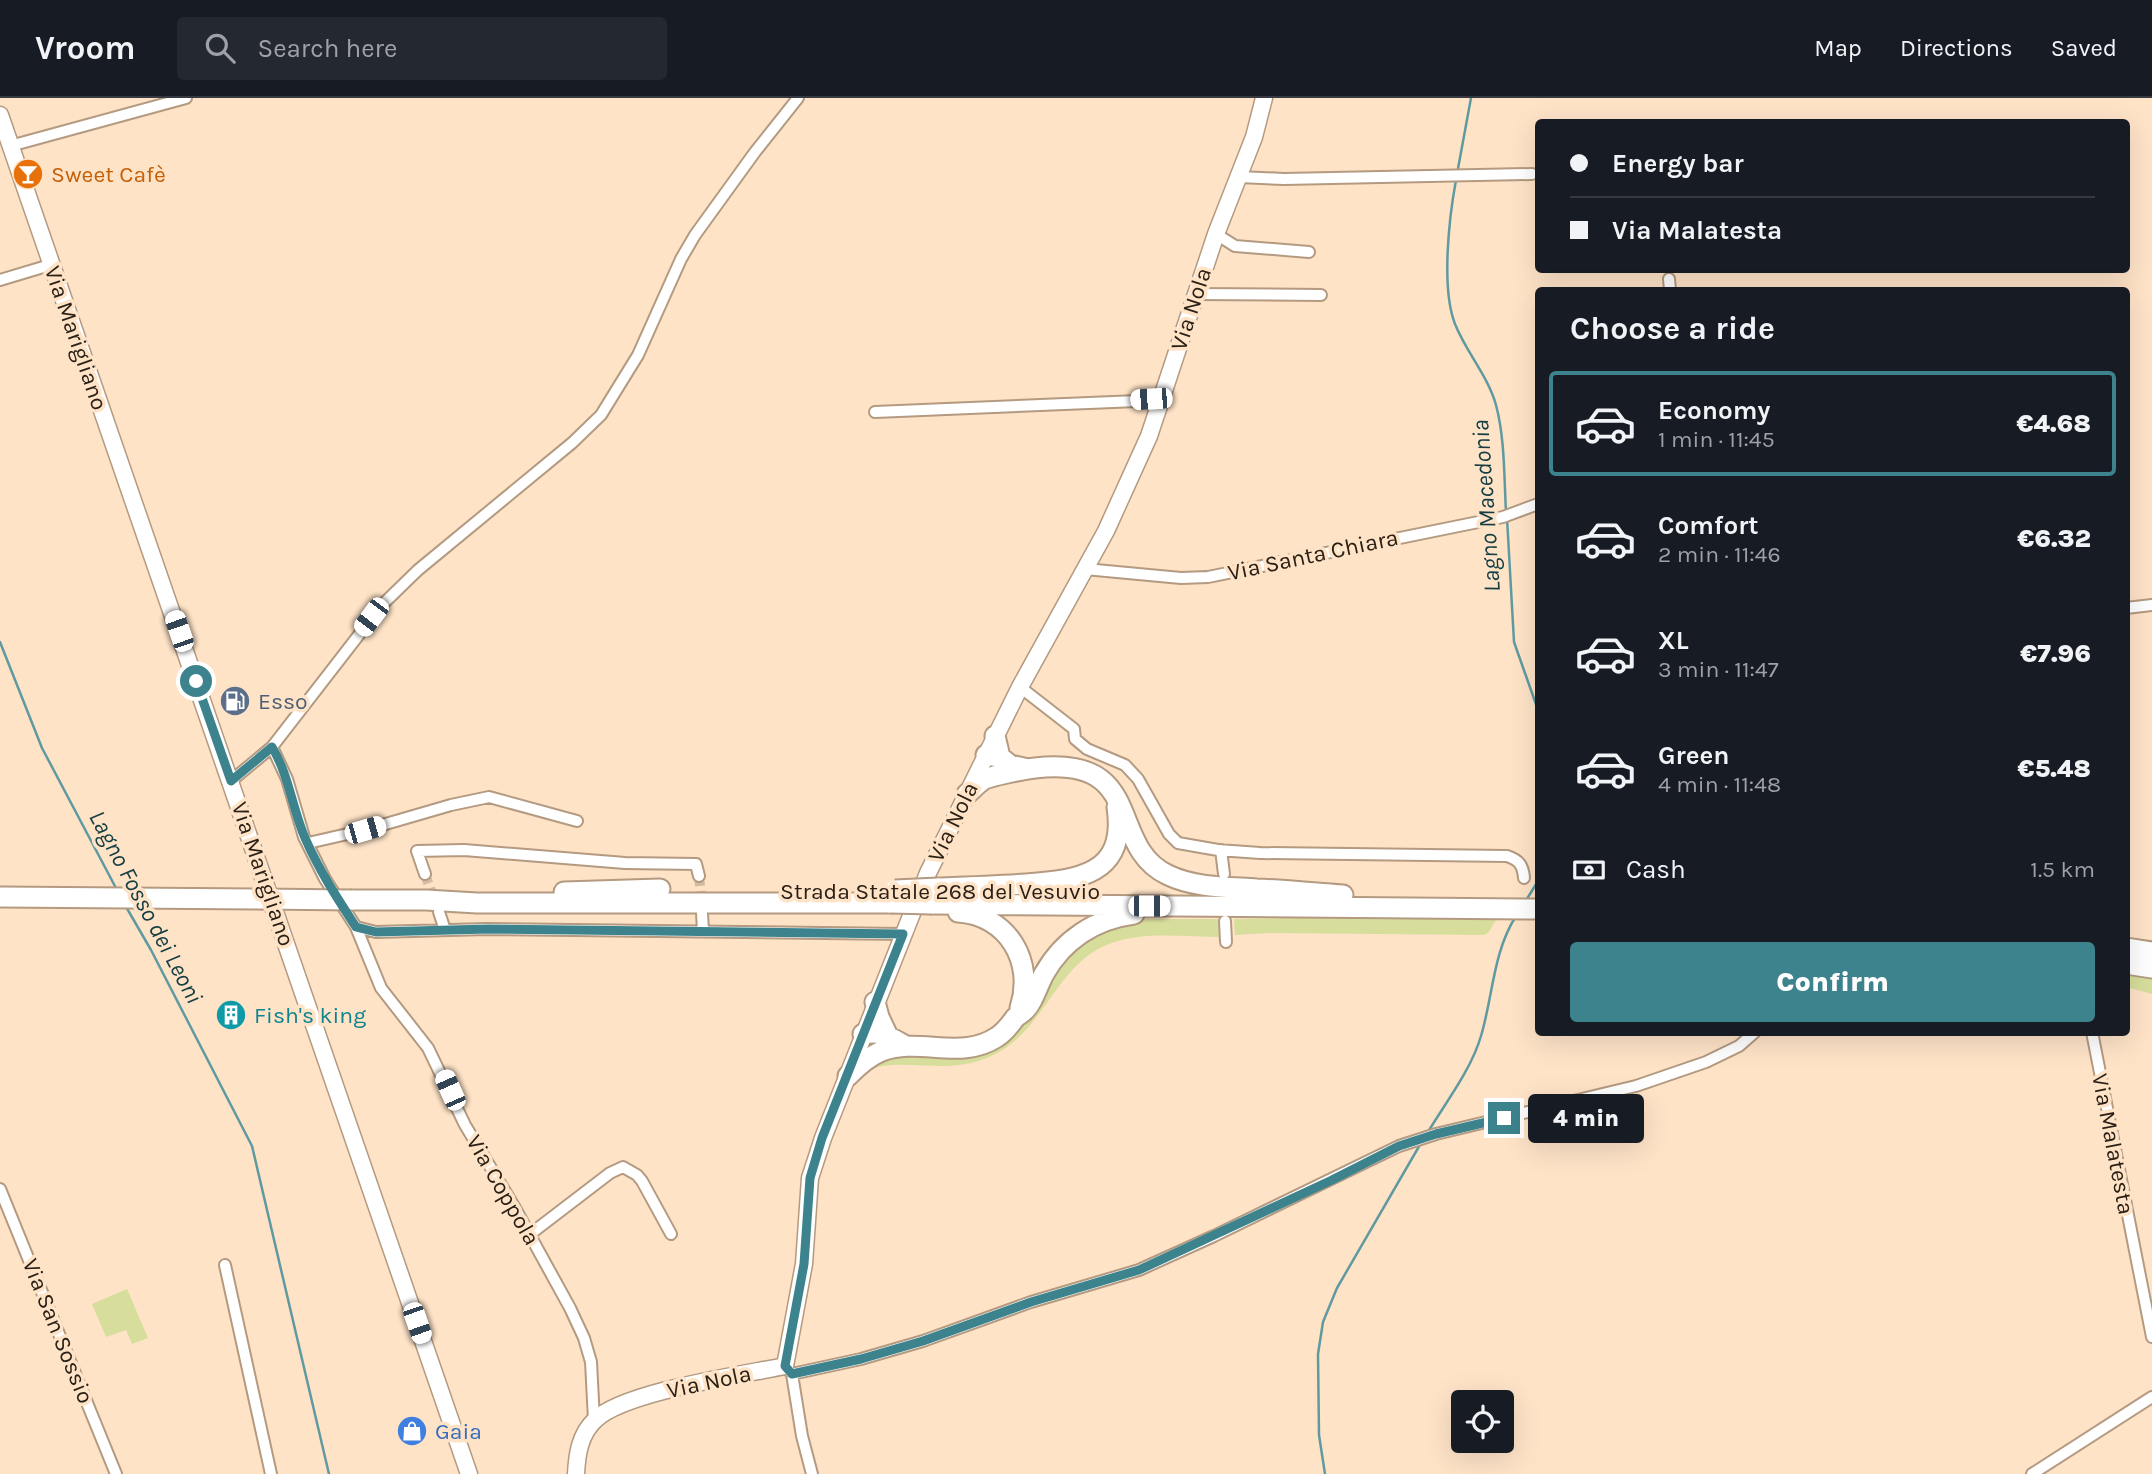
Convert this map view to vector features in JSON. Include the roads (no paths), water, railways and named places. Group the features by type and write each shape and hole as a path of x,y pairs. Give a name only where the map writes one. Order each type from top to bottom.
{"highway":[{"path":"967,794 981,781 990,777 995,736"},
{"path":"993,762 1028,769 1066,766 1080,769 1099,779 1116,799 1140,848 1151,863 1166,874 1212,886 1343,895"},
{"path":"934,899 1073,880 1089,873 1101,865 1115,847 1119,830 1116,799"},
{"name":"Strada Statale 268 del Vesuvio","path":"432,906 479,895 632,888 891,902"},
{"name":"Strada Statale 268 del Vesuvio","path":"0,897 352,900 432,906 477,903 823,903 934,899 1343,895 1500,902 1535,908"},
{"name":"Strada Statale 268 del Vesuvio","path":"934,899 1231,914 1500,902 1535,896"},
{"path":"863,1036 876,1032 885,1043 962,1050 981,1045 1009,1027 1017,1015 1025,985 1023,964 1012,940 996,924 979,915 962,912 934,899"},
{"path":"1017,1015 1025,1011 1058,954 1095,924 1117,916 1231,914"},
{"path":"2130,949 2152,952"},
{"path":"2130,965 2152,968"},
{"path":"875,1002 885,1043"},
{"path":"848,1076 885,1043"}],"street":[{"path":"10,146 186,98"},
{"path":"231,781 272,747 382,604 418,570 572,443 601,415 638,355 681,259 695,236 755,152 798,98"},
{"name":"Via Nola","path":"995,736 1118,507 1162,400 1195,293 1254,136 1264,98"},
{"name":"Via Marigliano","path":"0,115 469,1474"},
{"path":"1239,177 1284,179 1532,174"},
{"path":"1216,234 1235,246 1309,252"},
{"path":"0,280 50,264"},
{"path":"1195,293 1321,295"},
{"path":"875,412 1162,400"},
{"name":"Via Santa Chiara","path":"1085,569 1171,578 1208,577 1503,517 1535,505"},
{"path":"2130,608 2152,605"},
{"path":"1020,687 1074,729 1075,739 1082,745 1125,765 1138,779 1169,834 1178,843 1221,850 1406,856 1507,856 1517,860 1523,867 1524,878"},
{"name":"Via Coppola","path":"272,747 287,779 308,843 324,878 356,927 381,988 428,1048 466,1125 584,1338 591,1362 594,1420"},
{"name":"Via Nola","path":"594,1420 617,1405 636,1398 789,1370 804,1264 810,1178 875,1002 928,873 967,794"},
{"path":"308,843 489,797 576,821"},
{"path":"425,874 417,851 464,850 625,863 696,864 699,876"},
{"path":"1221,850 1224,874"},
{"path":"432,906 446,930"},
{"path":"702,913 704,931"},
{"path":"1226,942 1231,914"},
{"path":"356,927 376,932 446,930 903,934"},
{"path":"812,1474 789,1370 861,1359 923,1341 1031,1302 1139,1270 1399,1146 1436,1134 1636,1086 1706,1062 1739,1046 1750,1036"},
{"name":"Via Malatesta","path":"2093,1036 2152,1338"},
{"path":"529,1235 610,1173 623,1167 642,1181 671,1234"},
{"name":"Via San Sossio","path":"0,1189 116,1474"},
{"path":"225,1265 271,1474"},
{"path":"2032,1474 2152,1397"},
{"path":"576,1473 578,1450 586,1430 594,1420"}],"waterway":[{"name":"Lagno Macedonia","path":"1457,174 1471,98"},
{"name":"Lagno Macedonia","path":"1456,180 1448,253 1448,292 1455,324 1488,384 1496,405 1503,445 1506,512"},
{"name":"Lagno Macedonia","path":"1507,518 1514,642 1535,702"},
{"name":"Lagno Fosso dei Leoni","path":"0,642 42,748 117,890"},
{"name":"Lagno Macedonia","path":"1525,902 1535,886"},
{"name":"Lagno Fosso dei Leoni","path":"125,905 252,1146 329,1474"},
{"name":"Lagno Macedonia","path":"1428,1132 1477,1049 1498,959 1516,916"},
{"name":"Lagno Macedonia","path":"1325,1474 1319,1435 1318,1354 1323,1322 1337,1288 1421,1143"}],"tunnel":[{"path":"425,874 435,903"},
{"path":"699,876 702,906"}],"place":[{"name":"Sweet Cafè","path":"28,174"},
{"name":"Esso","path":"235,701"},
{"name":"Fish's king","path":"231,1015"},
{"name":"Gaia","path":"412,1431"}]}
